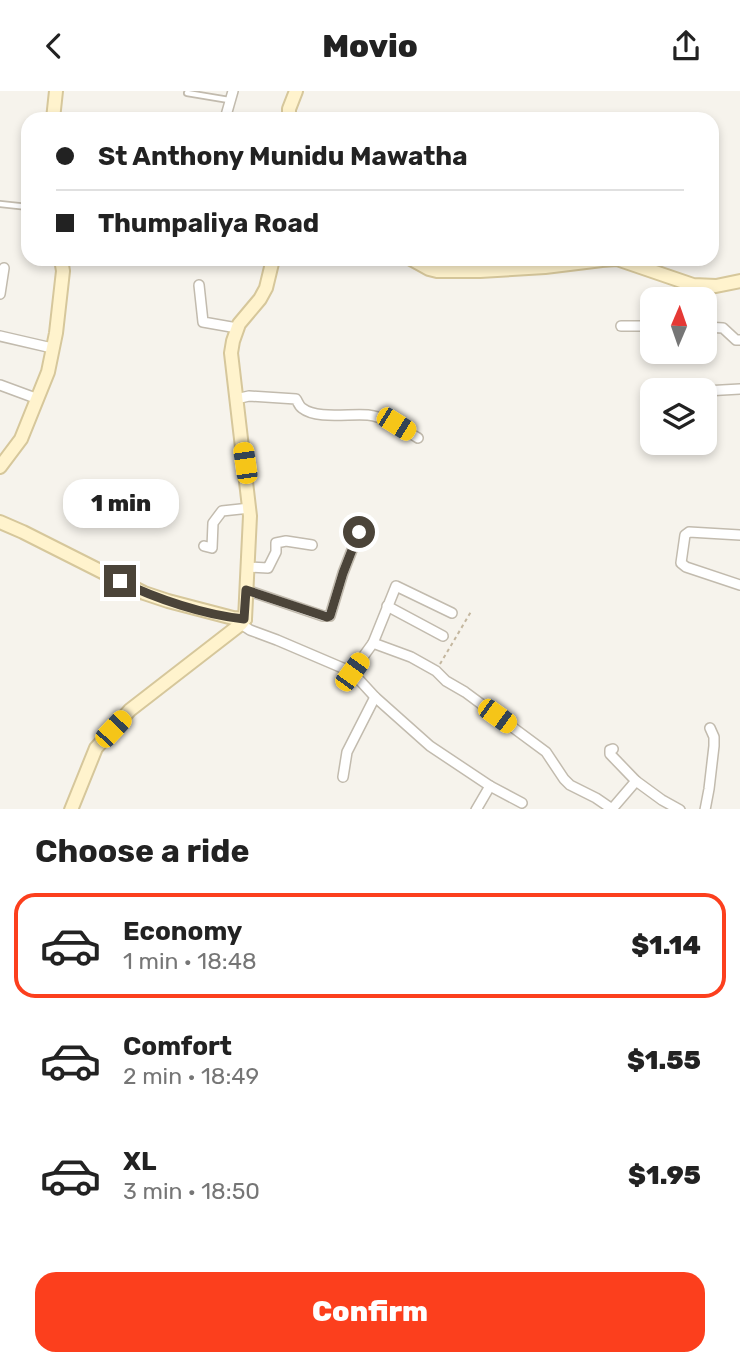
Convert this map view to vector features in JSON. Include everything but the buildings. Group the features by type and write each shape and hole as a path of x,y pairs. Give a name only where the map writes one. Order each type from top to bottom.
{"street":[{"path":"54,112 56,91"},
{"path":"289,112 296,91"},
{"path":"227,112 232,95"},
{"path":"1,464 20,439 48,372 56,333 62,266"},
{"path":"71,809 96,748 130,710 243,622 250,508 231,353 237,328 260,299 266,288 271,266"},
{"path":"424,266 437,271 480,271 556,266"},
{"path":"635,266 693,285 716,286 740,281"},
{"path":"0,294 4,268"},
{"path":"199,285 203,322 237,328"},
{"path":"621,325 640,326"},
{"path":"718,328 723,328 736,340 740,340"},
{"path":"0,336 52,348"},
{"path":"0,385 38,398"},
{"path":"717,390 740,389"},
{"path":"236,399 250,396 296,399 303,409 341,416 369,415 396,424 418,438"},
{"path":"204,546 212,548 214,523 222,511 250,508"},
{"path":"0,522 144,593 233,618 243,622 250,630 352,672 375,697 430,746 490,786 522,803"},
{"path":"246,590 323,617 330,616 359,532"},
{"path":"740,535 689,532 685,535 681,563 740,585"},
{"path":"248,567 268,568 276,552 276,543 286,541 312,545"},
{"path":"352,672 373,643 396,586 452,613"},
{"path":"387,606 443,636"},
{"path":"373,643 411,657 436,671 446,681 475,699 546,752 570,785 612,809 636,781"},
{"path":"342,776 347,752 375,697"},
{"path":"705,809 714,746 710,728"},
{"path":"613,749 610,754 636,781 678,809"},
{"path":"476,809 490,786"}],"lane":[{"path":"187,93 232,95"},
{"path":"0,204 21,206"}],"path":[{"path":"436,671 472,611"}],"route":[{"path":"120,581 168,601 233,618 244,619 246,590 327,617 330,616 359,532"}]}
